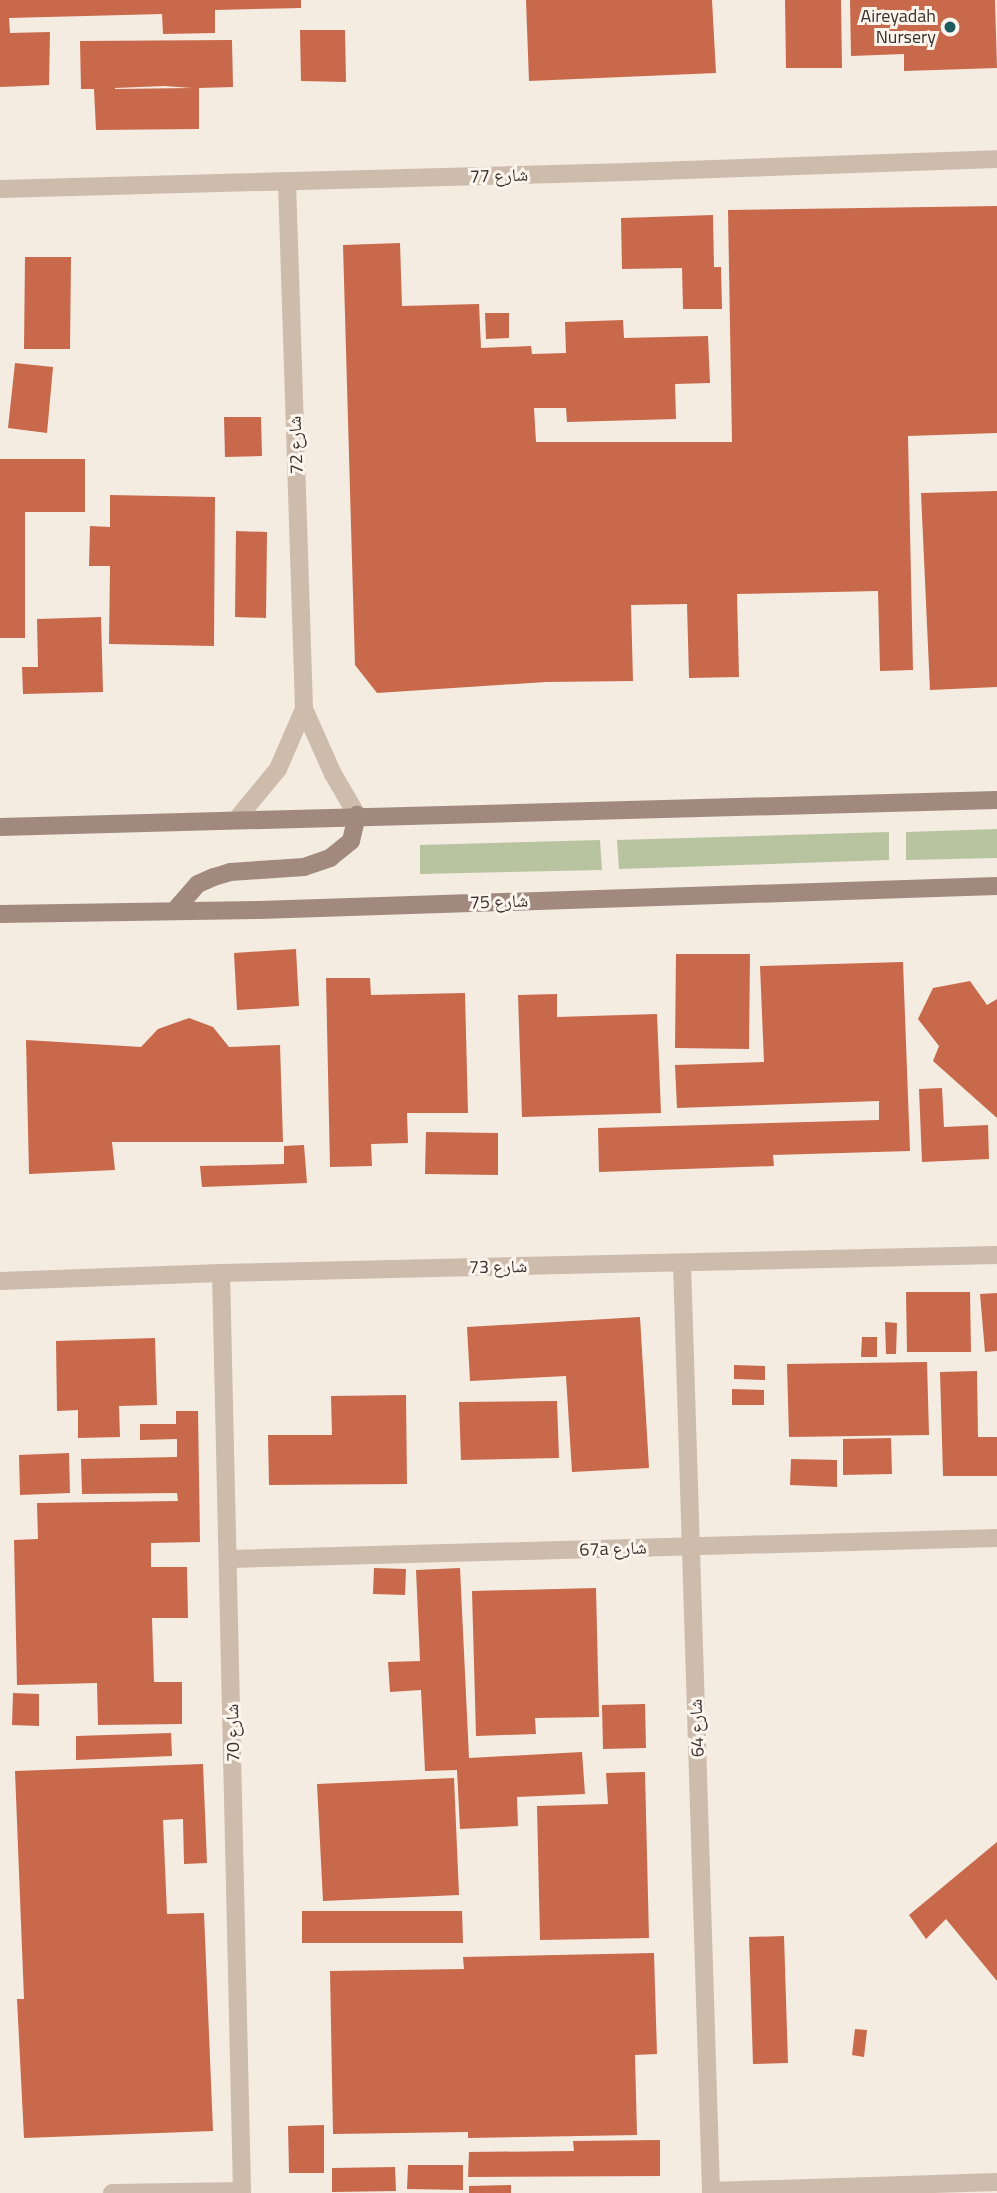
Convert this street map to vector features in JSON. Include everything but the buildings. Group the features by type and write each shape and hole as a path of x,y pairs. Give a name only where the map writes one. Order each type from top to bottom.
{"street":[{"name":"شارع 77","path":"0,189 997,159"},
{"name":"شارع 72","path":"287,182 304,709 333,774 357,816"},
{"name":"شارع 72","path":"236,820 278,769 304,709"},
{"path":"0,827 997,800"},
{"path":"176,909 198,884 214,877 230,872 304,867 330,859 351,841 357,816"},
{"name":"شارع 75","path":"0,914 176,909 259,910 997,886"},
{"name":"شارع 73","path":"0,1281 221,1273 997,1255"},
{"name":"شارع 64","path":"682,1263 711,2192"},
{"name":"شارع 70","path":"221,1273 230,1559 242,2192"},
{"name":"67a شارع","path":"230,1559 997,1538"},
{"path":"711,2192 997,2182"},
{"path":"112,2193 242,2192"}],"green space":[{"path":"997,829 997,858 906,860 906,832"},
{"path":"889,832 889,860 619,869 617,840"},
{"path":"600,840 602,870 420,874 420,845"}],"place":[{"name":"Aireyadah Nursery","path":"950,27"}]}
